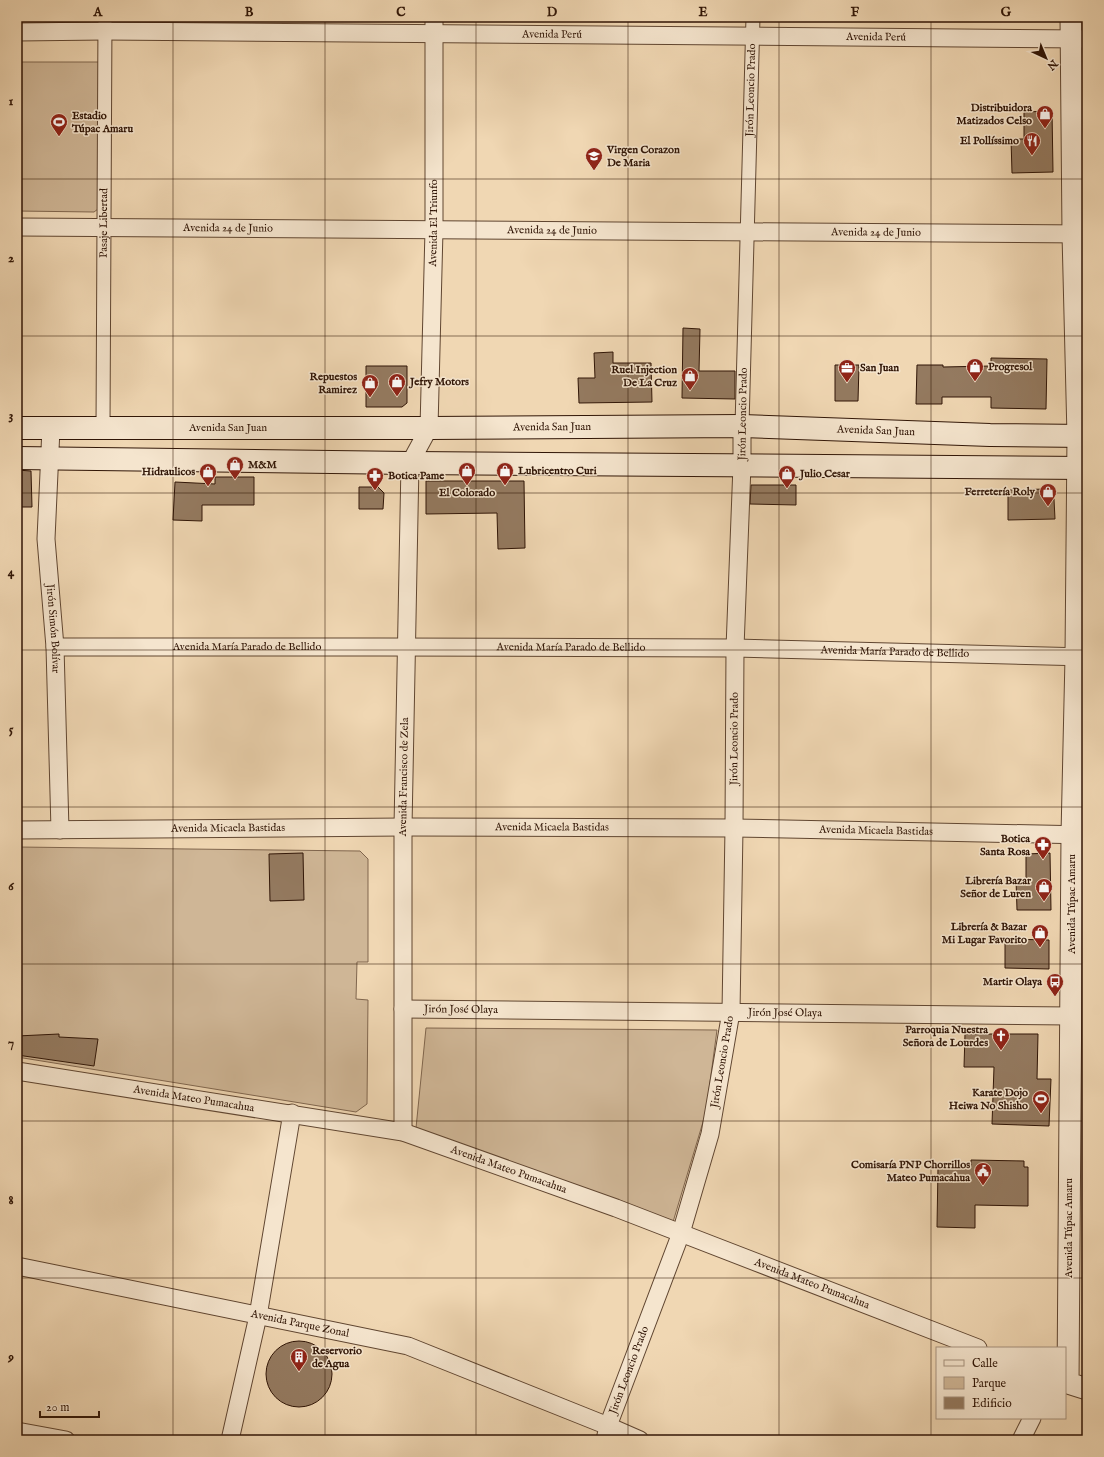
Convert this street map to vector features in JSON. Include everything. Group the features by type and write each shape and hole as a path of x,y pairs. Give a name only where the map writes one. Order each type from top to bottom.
{"main road":[{"name":"Avenida San Juan","path":"17,428 742,426 1082,436"},
{"path":"17,458 410,463 1082,468"}],"street":[{"name":"Jirón Leoncio Prado","path":"607,1433 681,1233 710,1134 731,1012 735,648 742,465 746,232 753,17"},
{"name":"Avenida Túpac Amaru","path":"1071,17 1079,39 1082,436 1080,835 1071,1016 1074,1384"},
{"name":"Avenida Perú","path":"17,32 105,24 434,25 753,36 1079,39"},
{"name":"Pasaje Libertad","path":"103,428 105,24"},
{"name":"Avenida El Triunfo","path":"430,428 434,230 434,25"},
{"name":"Avenida 24 de Junio","path":"17,227 1080,234"},
{"name":"Jirón Simón Bolívar","path":"52,428 46,539 55,647 60,830"},
{"name":"Avenida Francisco de Zela","path":"403,1132 403,827 405,647 410,463 430,428"},
{"name":"Avenida María Parado de Bellido","path":"55,647 735,648 1082,657"},
{"name":"Avenida Micaela Bastidas","path":"17,830 403,827 734,828 1080,835"},
{"name":"Jirón José Olaya","path":"403,1009 1071,1016"},
{"name":"Avenida Mateo Pumacahua","path":"17,1071 292,1113 403,1132 681,1233 975,1347"},
{"path":"230,1440 258,1316 292,1113"},
{"name":"Avenida Parque Zonal","path":"17,1266 408,1346 607,1433 640,1440"},
{"path":"1022,1440 1032,1419"},
{"path":"17,1431 66,1440"}],"green space":[{"name":"Estadio Túpac Amaru","path":"17,62 99,62 98,209 94,212 17,211"},
{"path":"17,847 360,851 368,859 368,962 357,962 356,999 368,1000 367,1104 356,1112 17,1057"},
{"path":"426,1028 717,1030 706,1112 673,1222 416,1128"}],"building":[{"name":"El Pollíssimo","path":"1052,111 1053,172 1012,173 1011,139 1024,139 1024,112"},
{"path":"683,328 700,329 699,371 735,371 735,399 682,398"},
{"path":"613,352 613,363 651,363 652,402 579,403 578,378 595,378 594,353"},
{"path":"991,358 1047,359 1046,409 991,408 991,397 942,397 942,404 916,404 917,365 943,365 943,367 991,366"},
{"name":"San Juan","path":"835,365 859,365 858,401 835,401"},
{"path":"366,366 407,366 407,403 402,407 366,407"},
{"path":"17,470 31,471 32,507 17,507"},
{"path":"215,477 254,477 254,505 202,505 202,521 173,520 175,482 215,484"},
{"path":"426,481 524,481 525,548 498,549 497,513 426,514"},
{"path":"751,485 796,485 796,505 750,504"},
{"path":"359,487 378,487 384,493 383,509 359,509"},
{"path":"1046,489 1054,499 1055,519 1008,520 1008,490"},
{"path":"303,853 304,900 270,901 269,854"},
{"path":"1050,853 1051,910 1017,910 1016,879 1026,879 1026,854"},
{"path":"1005,939 1049,940 1049,969 1005,968"},
{"path":"59,1034 59,1037 98,1039 94,1066 17,1055 17,1036"},
{"path":"965,1034 1038,1034 1037,1079 1051,1079 1049,1126 992,1124 994,1067 964,1067"},
{"name":"Comisaría PNP Chorrillos Mateo Pumacahua","path":"971,1160 1024,1161 1024,1167 1028,1167 1028,1206 975,1205 975,1228 937,1227 938,1167 971,1167"},
{"name":"Reservorio de Agua","path":"299,1341 312,1344 322,1351 329,1361 332,1374 329,1387 322,1397 312,1404 299,1407 286,1404 276,1397 269,1387 266,1374 269,1361 276,1351 286,1344"}],"place":[{"name":"Distribuidora Matizados Celso","path":"1045,129"},
{"name":"Estadio Túpac Amaru","path":"59,137"},
{"name":"El Pollíssimo","path":"1032,156"},
{"name":"Virgen Corazon De Maria","path":"594,171"},
{"name":"Progresol","path":"975,382"},
{"name":"San Juan","path":"847,383"},
{"name":"Ruel Injection De La Cruz","path":"690,391"},
{"name":"Jefry Motors","path":"397,397"},
{"name":"Repuestos Ramirez","path":"370,398"},
{"name":"M&M","path":"235,480"},
{"name":"El Colorado","path":"467,486"},
{"name":"Lubricentro Curi","path":"505,486"},
{"name":"Hidraulicos","path":"208,487"},
{"name":"Julio Cesar","path":"787,489"},
{"name":"Botica Pame","path":"375,491"},
{"name":"Ferretería Roly","path":"1048,507"},
{"name":"Botica Santa Rosa","path":"1043,860"},
{"name":"Librería Bazar Señor de Luren","path":"1044,902"},
{"name":"Librería & Bazar Mi Lugar Favorito","path":"1040,948"},
{"name":"Martir Olaya","path":"1055,997"},
{"name":"Parroquia Nuestra Señora de Lourdes","path":"1001,1051"},
{"name":"Karate Dojo Heiwa No Shisho","path":"1041,1114"},
{"name":"Comisaría PNP Chorrillos Mateo Pumacahua","path":"983,1186"},
{"name":"Reservorio de Agua","path":"299,1372"}]}
